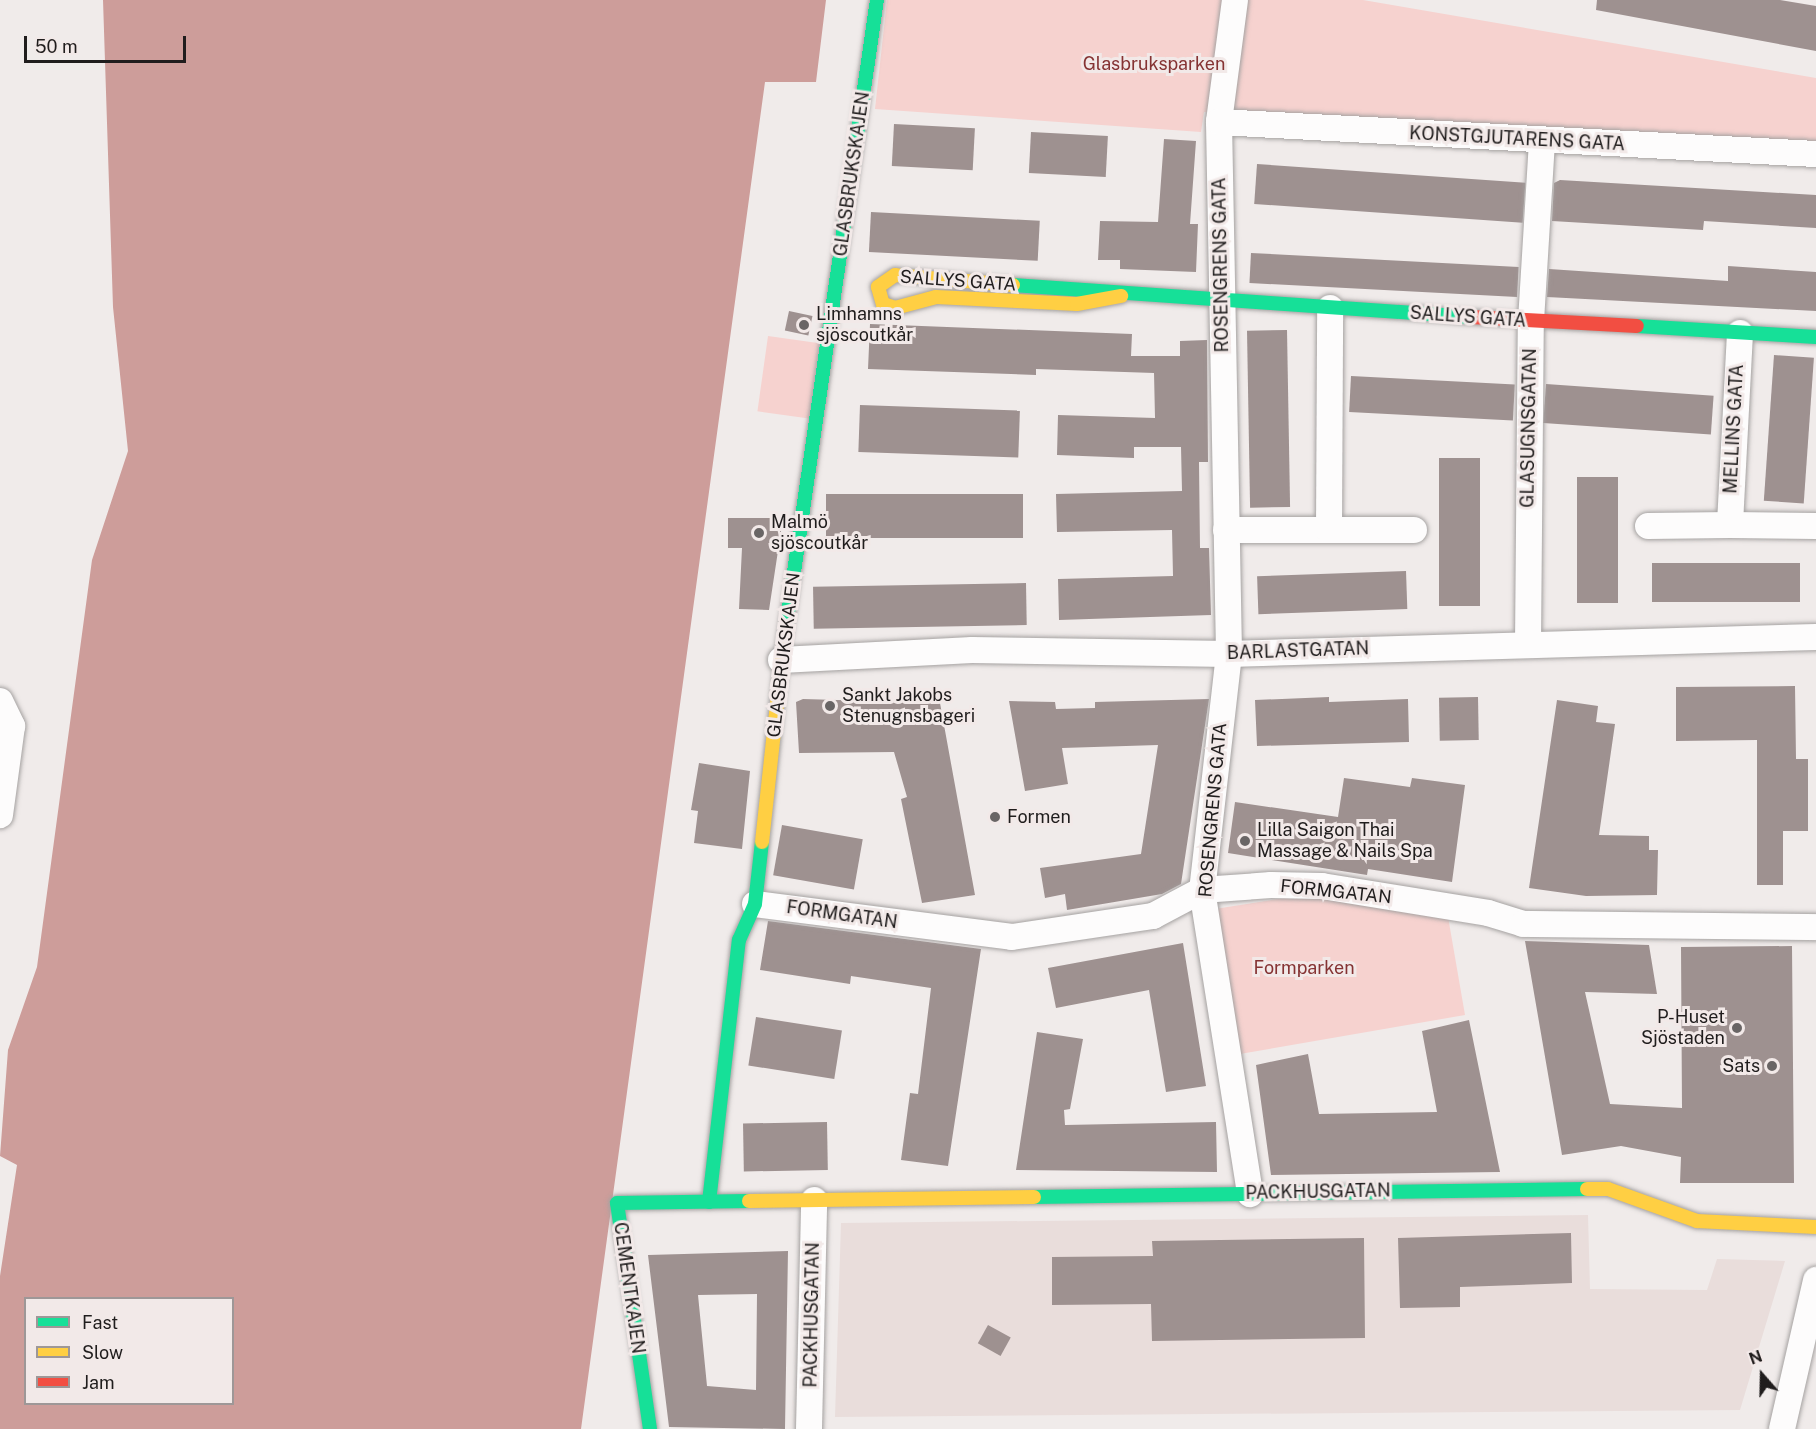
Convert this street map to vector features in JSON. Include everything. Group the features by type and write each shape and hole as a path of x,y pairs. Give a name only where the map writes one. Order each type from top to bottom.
{"street":[{"name":"GLASBRUKSKAJEN","path":"709,1202 739,940 755,904 781,660 877,0"},
{"name":"ROSENGRENS GATA","path":"1235,0 1219,122 1228,654 1202,890 1250,1194"},
{"name":"KONSTGJUTARENS GATA","path":"1219,122 1816,154"},
{"name":"GLASUGNSGATAN","path":"1528,644 1531,321 1542,141"},
{"name":"SALLYS GATA","path":"1121,296 1077,304 936,297 895,308 883,304 878,287 895,275 1077,288 1121,296 1816,338"},
{"path":"1329,530 1330,308"},
{"name":"MELLINS GATA","path":"1730,525 1740,333"},
{"path":"1648,526 1816,526"},
{"path":"1226,530 1414,530"},
{"name":"BARLASTGATAN","path":"781,660 972,650 1228,654 1816,637"},
{"path":"0,815 12,726 2,702"},
{"name":"FORMGATAN","path":"755,904 1012,938 1153,916 1202,890 1322,886 1488,913 1523,924 1816,927"},
{"name":"PACKHUSGATAN","path":"709,1202 1608,1189 1697,1221 1816,1227"},
{"name":"PACKHUSGATAN","path":"809,1429 814,1200"},
{"name":"CEMENTKAJEN","path":"650,1429 617,1203 709,1202"},
{"path":"1782,1429 1816,1280"}],"shaded area":[{"path":"103,0 826,0 816,82 765,82 581,1429 0,1429 0,1276 17,1165 0,1156 8,1050 37,967 92,560 128,451 113,307"},
{"path":"1588,1215 1590,1289 1707,1290 1717,1259 1785,1261 1740,1410 835,1417 841,1223"}],"green space":[{"name":"Glasbruksparken","path":"887,0 1363,0 1816,78 1816,145 1204,112 1201,132 875,109"},
{"path":"768,336 819,343 809,418 757,411"},
{"name":"Formparken","path":"1315,893 1447,911 1465,1015 1240,1054 1215,909"}],"building":[{"path":"1597,0 1780,0 1816,6 1816,51 1596,10"},
{"path":"894,124 975,128 973,170 892,166"},
{"path":"1031,132 1108,136 1106,177 1029,173"},
{"path":"1164,139 1196,141 1190,224 1198,224 1196,272 1120,269 1120,260 1098,260 1100,221 1158,222"},
{"path":"1257,164 1525,183 1523,223 1254,204"},
{"path":"1560,180 1816,195 1816,228 1704,221 1703,230 1552,221 1554,183"},
{"path":"871,212 1040,221 1038,261 869,252"},
{"path":"1251,253 1519,267 1517,297 1249,283"},
{"path":"1728,266 1816,272 1816,311 1547,297 1549,269 1728,281"},
{"name":"Limhamns sjöscoutkår","path":"789,311 812,316 808,336 785,331"},
{"path":"870,324 1132,334 1131,356 1180,356 1180,341 1207,340 1208,462 1199,462 1200,548 1209,548 1211,615 1059,620 1058,579 1173,576 1172,530 1057,532 1056,494 1182,491 1181,447 1134,447 1134,458 1057,455 1058,415 1155,418 1154,373 1036,369 1036,375 868,369"},
{"path":"1287,330 1290,507 1250,508 1247,331"},
{"path":"1774,355 1814,358 1804,503 1764,501"},
{"path":"1351,376 1515,385 1513,421 1349,412"},
{"path":"1546,384 1714,396 1711,435 1543,423"},
{"path":"860,405 1020,411 1018,458 858,452"},
{"path":"1439,458 1480,458 1480,606 1439,606"},
{"path":"1577,477 1618,477 1618,603 1577,603"},
{"path":"826,494 1023,494 1023,538 826,538"},
{"path":"728,518 783,518 769,610 739,609 742,548 728,548"},
{"path":"1652,563 1800,563 1800,602 1652,602"},
{"path":"1406,571 1407,609 1258,614 1257,576"},
{"path":"1026,583 1027,625 814,629 813,587"},
{"path":"1795,686 1796,759 1808,759 1808,831 1783,831 1783,885 1757,885 1757,740 1676,741 1676,687"},
{"path":"1329,697 1329,702 1408,699 1409,742 1257,746 1255,700"},
{"path":"1478,697 1479,740 1440,741 1439,698"},
{"path":"803,699 940,703 975,895 922,903 901,799 907,797 894,752 799,753 796,702"},
{"path":"1209,699 1181,884 1162,894 1067,910 1065,894 1045,898 1040,868 1141,854 1158,745 1062,748 1068,784 1025,791 1009,701 1055,702 1056,709 1095,708 1095,702"},
{"path":"1557,700 1598,706 1596,722 1615,724 1599,835 1649,836 1649,850 1658,850 1657,895 1586,896 1529,888"},
{"path":"699,763 750,771 742,849 694,843 698,811 691,810"},
{"path":"1344,778 1410,787 1412,778 1465,785 1452,882 1368,869 1367,875 1228,853 1235,802 1338,817"},
{"path":"782,825 863,839 854,889 773,875"},
{"path":"768,921 981,949 948,1166 901,1160 910,1093 918,1094 931,988 851,976 850,984 760,970"},
{"path":"1525,941 1649,945 1657,994 1585,992 1610,1104 1682,1108 1681,947 1792,946 1794,1183 1680,1183 1681,1157 1621,1146 1562,1155"},
{"path":"1183,943 1206,1086 1166,1092 1149,990 1056,1008 1048,968"},
{"path":"756,1017 842,1031 834,1079 748,1065"},
{"path":"1469,1020 1500,1172 1271,1175 1256,1065 1308,1054 1319,1114 1437,1112 1422,1031"},
{"path":"1037,1032 1083,1039 1070,1109 1064,1110 1065,1125 1216,1122 1217,1172 1016,1170"},
{"path":"827,1122 828,1170 744,1171 743,1123"},
{"path":"1571,1233 1572,1283 1460,1287 1460,1307 1400,1308 1398,1238"},
{"path":"1364,1238 1365,1338 1152,1341 1151,1304 1052,1305 1052,1257 1153,1256 1152,1241"},
{"path":"788,1251 785,1429 669,1427 648,1255","holes":["757,1294 756,1390 707,1386 698,1295"]},
{"path":"988,1325 1011,1338 1001,1356 978,1343"}],"traffic: fast":[{"path":"783,648 877,0"},
{"path":"1013,285 1471,317"},
{"path":"1637,326 1816,337"},
{"path":"709,1202 739,940 755,904 762,842"},
{"path":"1034,1197 1587,1189"},
{"path":"650,1429 617,1203 749,1201"}],"traffic: slow":[{"path":"1013,285 895,275 878,287 883,304 895,308 936,297 1077,304 1121,296"},
{"path":"762,842 783,648"},
{"path":"1587,1189 1608,1189 1697,1221 1816,1227"},
{"path":"749,1201 1034,1197"}],"traffic: jam":[{"path":"1471,317 1637,326"}],"place":[{"name":"Limhamns sjöscoutkår","path":"804,325"},
{"name":"Malmö sjöscoutkår","path":"759,533"},
{"name":"Sankt Jakobs Stenugnsbageri","path":"830,706"},
{"name":"Formen","path":"995,817"},
{"name":"Lilla Saigon Thai Massage & Nails Spa","path":"1245,841"},
{"name":"P-Huset Sjöstaden","path":"1737,1028"},
{"name":"Sats","path":"1772,1066"}]}
